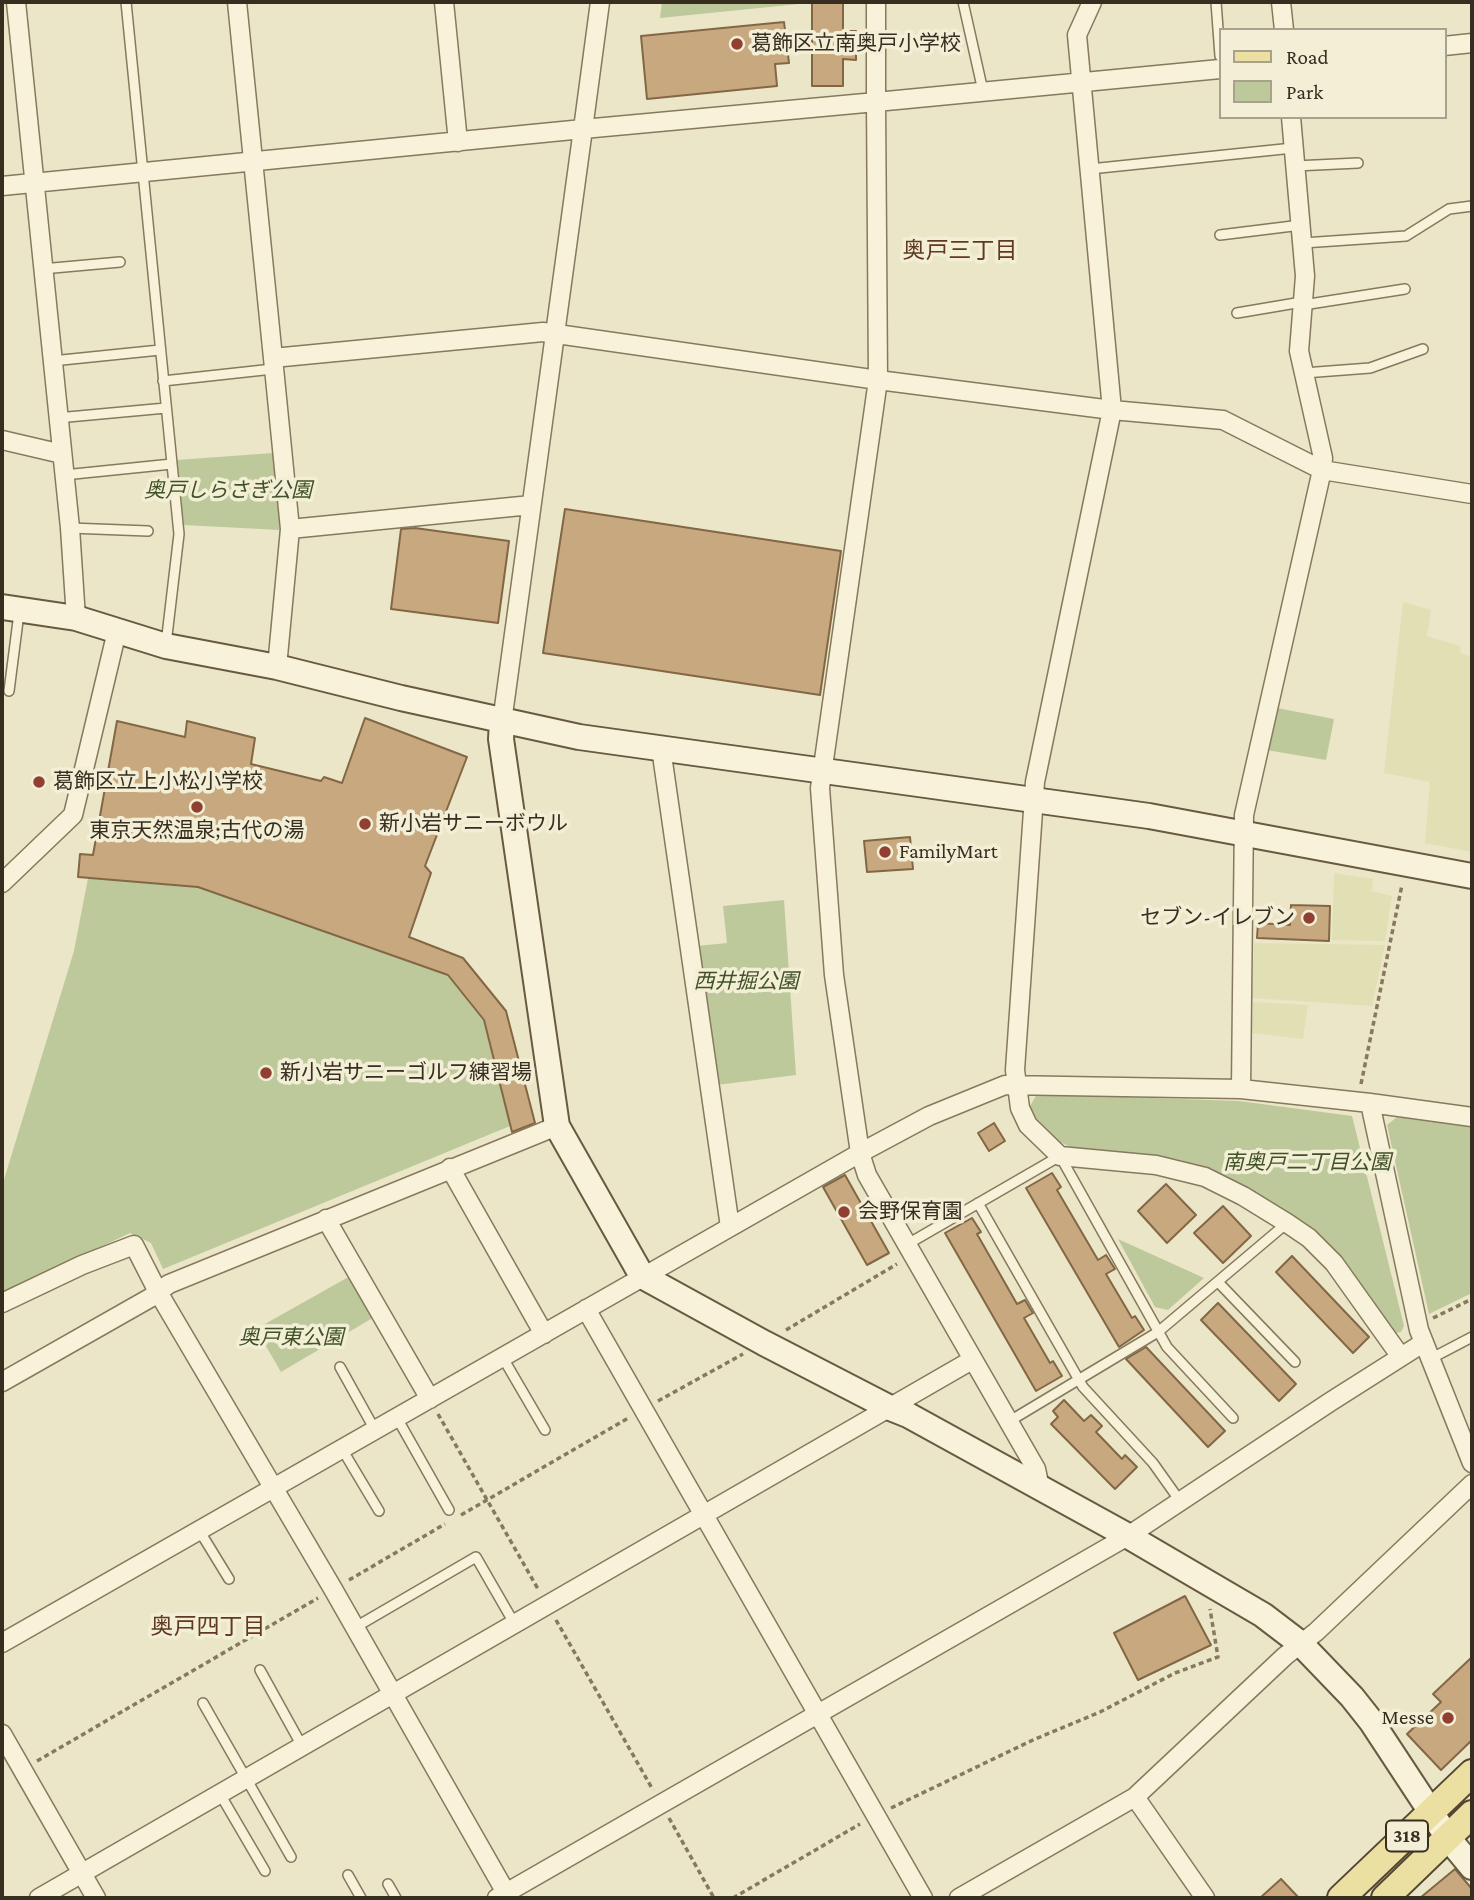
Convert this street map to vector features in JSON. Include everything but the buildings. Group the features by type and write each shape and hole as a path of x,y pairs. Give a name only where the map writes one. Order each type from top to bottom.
{"main road":[{"name":"318","path":"1341,1898 1472,1773"},
{"name":"318","path":"1385,1898 1472,1814"}],"street":[{"path":"16,2 10,22 34,183 76,618"},
{"path":"237,2 290,529 277,667"},
{"path":"443,2 458,142"},
{"path":"600,2 501,739 557,1126 642,1276 888,1407 908,1415 1128,1536 1263,1615 1301,1644 1332,1674 1371,1721 1448,1838 1472,1867"},
{"path":"876,2 878,380 820,788 834,975 860,1153 867,1175 1036,1469 1040,1488"},
{"path":"1089,2 1077,35 1112,410 1038,769 1015,1070 1020,1108 1028,1125 1060,1156 1156,1165 1205,1177 1287,1223 1309,1238 1334,1263 1401,1357"},
{"path":"1282,2 1284,28"},
{"path":"1446,46 1472,43"},
{"path":"2,186 1218,69"},
{"path":"1241,1089 1244,815 1323,458 1299,351 1305,276 1291,119"},
{"path":"273,364 529,333 557,332 878,380 1112,410 1223,420 1322,470 1472,494"},
{"path":"2,440 62,454"},
{"path":"290,529 531,505"},
{"path":"10,608 76,618 166,646 277,667 502,722 579,737 1149,816 1472,876"},
{"path":"2,883 73,815 117,631"},
{"path":"661,748 730,1227"},
{"path":"2,1643 860,1153 929,1116 1005,1085 1241,1089 1472,1117"},
{"path":"1364,1103 1418,1325 1472,1463"},
{"path":"2,1382 169,1284 557,1126"},
{"path":"450,1168 544,1334"},
{"path":"326,1219 430,1399"},
{"path":"2,1303 82,1265 134,1245 158,1292 392,1694 504,1897 1128,1536 1401,1357 1426,1351"},
{"path":"586,1309 923,1898"},
{"path":"39,1898 972,1360"},
{"path":"959,1898 1135,1797 1472,1484"},
{"path":"2,1734 96,1898"},
{"path":"1135,1797 1205,1898"}],"lane":[{"path":"126,2 179,534 166,646"},
{"path":"963,2 983,91"},
{"path":"1216,2 1218,29"},
{"path":"1090,169 1294,157 1358,163"},
{"path":"1225,223 1224,235 1406,236 1449,209 1472,206"},
{"path":"42,269 120,262"},
{"path":"1237,313 1405,289"},
{"path":"1304,373 1370,368 1423,349"},
{"path":"52,361 160,350"},
{"path":"163,381 273,364"},
{"path":"57,418 166,408"},
{"path":"64,475 172,464"},
{"path":"69,528 148,531"},
{"path":"9,691 10,608"},
{"path":"906,1245 1060,1156 1167,1347 1233,1418"},
{"path":"978,1203 1089,1396 1153,1463 1180,1502"},
{"path":"1007,1422 1158,1332 1287,1223"},
{"path":"1218,1282 1295,1362"},
{"path":"1426,1351 1472,1337"},
{"path":"503,1358 545,1430"},
{"path":"340,1367 375,1430"},
{"path":"397,1418 449,1510"},
{"path":"342,1449 379,1511"},
{"path":"199,1531 229,1579"},
{"path":"354,1628 476,1557 514,1623"},
{"path":"260,1670 302,1746"},
{"path":"203,1703 291,1857"},
{"path":"220,1794 265,1871"},
{"path":"348,1875 361,1898"},
{"path":"388,1884 396,1898"}],"path":[{"path":"1364,1103 1407,863"},
{"path":"1418,1325 1472,1299"},
{"path":"430,1399 714,1898"},
{"path":"733,1898 875,1815 1033,1740 1100,1712 1175,1673 1218,1657 1210,1607 1218,1588"}],"green space":[{"path":"662,2 799,2 799,4 660,18"},
{"name":"奥戸しらさぎ公園","path":"273,453 280,530 184,525 177,460"},
{"path":"1403,602 1431,610 1427,636 1460,646 1461,653 1472,657 1472,852 1425,843 1430,782 1384,773"},
{"path":"1277,708 1334,719 1326,760 1266,750"},
{"path":"1334,873 1373,879 1372,891 1392,896 1385,941 1332,940"},
{"name":"新小岩サニーゴルフ練習場","path":"88,878 198,887 448,975 483,1020 510,1126 163,1269 151,1243 130,1233 2,1294 2,1186 74,951"},
{"name":"西井掘公園","path":"784,900 796,1075 717,1085 697,946 727,943 723,906"},
{"path":"1254,943 1385,945 1372,1006 1252,998"},
{"path":"1253,1002 1308,1005 1303,1039 1251,1033"},
{"name":"南奥戸二丁目公園","path":"1037,1094 1239,1101 1352,1116 1404,1326 1401,1332 1396,1333 1347,1266 1311,1229 1269,1200 1207,1168 1176,1159 1072,1148 1054,1139 1039,1123 1030,1106"},
{"path":"1397,1117 1472,1127 1472,1293 1429,1314 1387,1125"},
{"path":"1118,1239 1204,1278 1168,1310 1155,1307"},
{"name":"奥戸東公園","path":"352,1275 376,1316 281,1372 256,1329"}],"place":[{"name":"葛飾区立南奥戸小学校","path":"737,44"},
{"name":"葛飾区立上小松小学校","path":"39,782"},
{"name":"東京天然温泉;古代の湯","path":"197,807"},
{"name":"新小岩サニーボウル","path":"365,824"},
{"name":"FamilyMart","path":"885,852"},
{"name":"セブン-イレブン","path":"1309,918"},
{"name":"新小岩サニーゴルフ練習場","path":"266,1073"},
{"name":"会野保育園","path":"844,1212"},
{"name":"Messe","path":"1448,1718"}],"district":[{"name":"奥戸三丁目","path":"960,251"},
{"name":"奥戸四丁目","path":"208,1627"}]}
